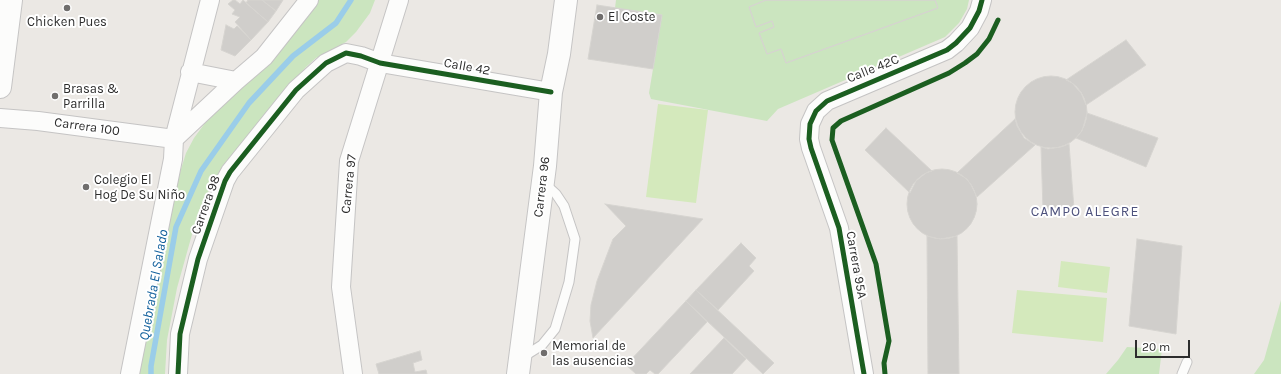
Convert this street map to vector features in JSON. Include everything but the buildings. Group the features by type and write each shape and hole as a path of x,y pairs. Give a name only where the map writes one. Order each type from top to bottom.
{"street":[{"path":"0,87 11,0"},
{"path":"130,374 173,159 174,139 190,72 210,0"},
{"path":"174,139 236,81 264,58 309,0"},
{"name":"Carrera 97","path":"350,373 341,288 349,161 399,0"},
{"name":"Calle 42C","path":"813,115 821,106 836,96 947,50 970,28 979,11 982,0"},
{"name":"Carrera 96","path":"519,366 543,182 551,92 568,1"},
{"name":"Carrera 98","path":"178,374 180,334 198,259 225,181 230,172 296,90 326,63 346,53 361,56 380,63"},
{"name":"Calle 42","path":"380,63 551,92"},
{"path":"190,72 236,81"},
{"name":"Carrera 95A","path":"813,115 809,130 809,138 820,175 839,228 864,374"},
{"name":"Carrera 100","path":"0,118 38,121 174,139"}],"lane":[{"path":"519,366 542,345 555,329 570,282 575,239 564,206 556,194 543,182"},
{"path":"1182,374 1187,362"}],"green space":[{"path":"318,0 375,0 370,13 356,32 346,42 316,58 306,67 228,160 212,184 198,213 177,288 167,340 165,374 138,374 164,235 186,153 194,138 208,119 302,21"},
{"path":"616,0 969,0 967,9 959,23 945,37 778,109 767,121 651,99 649,93 662,15 615,8"},
{"path":"658,104 708,110 696,203 646,197"},
{"path":"1061,261 1110,267 1107,293 1058,287"},
{"path":"1017,290 1107,298 1103,342 1012,333"},
{"path":"1281,300 1281,374 1254,374 1264,360"},
{"path":"1127,347 1162,349 1159,374 1106,374"}],"waterway":[{"name":"Quebrada El Salado","path":"151,374 151,366 176,227 201,171 249,103 293,56 336,23 351,0"}],"cycle path":[{"path":"864,374 839,228 811,148 809,139 810,124 816,111 827,101 947,50 970,28 979,11 982,0"},
{"path":"885,374 884,363 889,341 876,264 832,140 833,128 841,121 949,73 965,63 977,54 989,39 998,20"},
{"path":"178,374 180,334 198,259 225,181 230,172 296,90 326,63 346,53 361,56 380,63 551,92"}],"place":[{"name":"Chicken Pues","path":"67,8"},
{"name":"El Coste","path":"600,17"},
{"name":"Brasas & Parrilla","path":"55,96"},
{"name":"Colegio El Hog De Su Niño","path":"86,187"},
{"name":"Memorial de las ausencias","path":"544,353"}],"district":[{"name":"CAMPO ALEGRE","path":"1085,212"}]}
